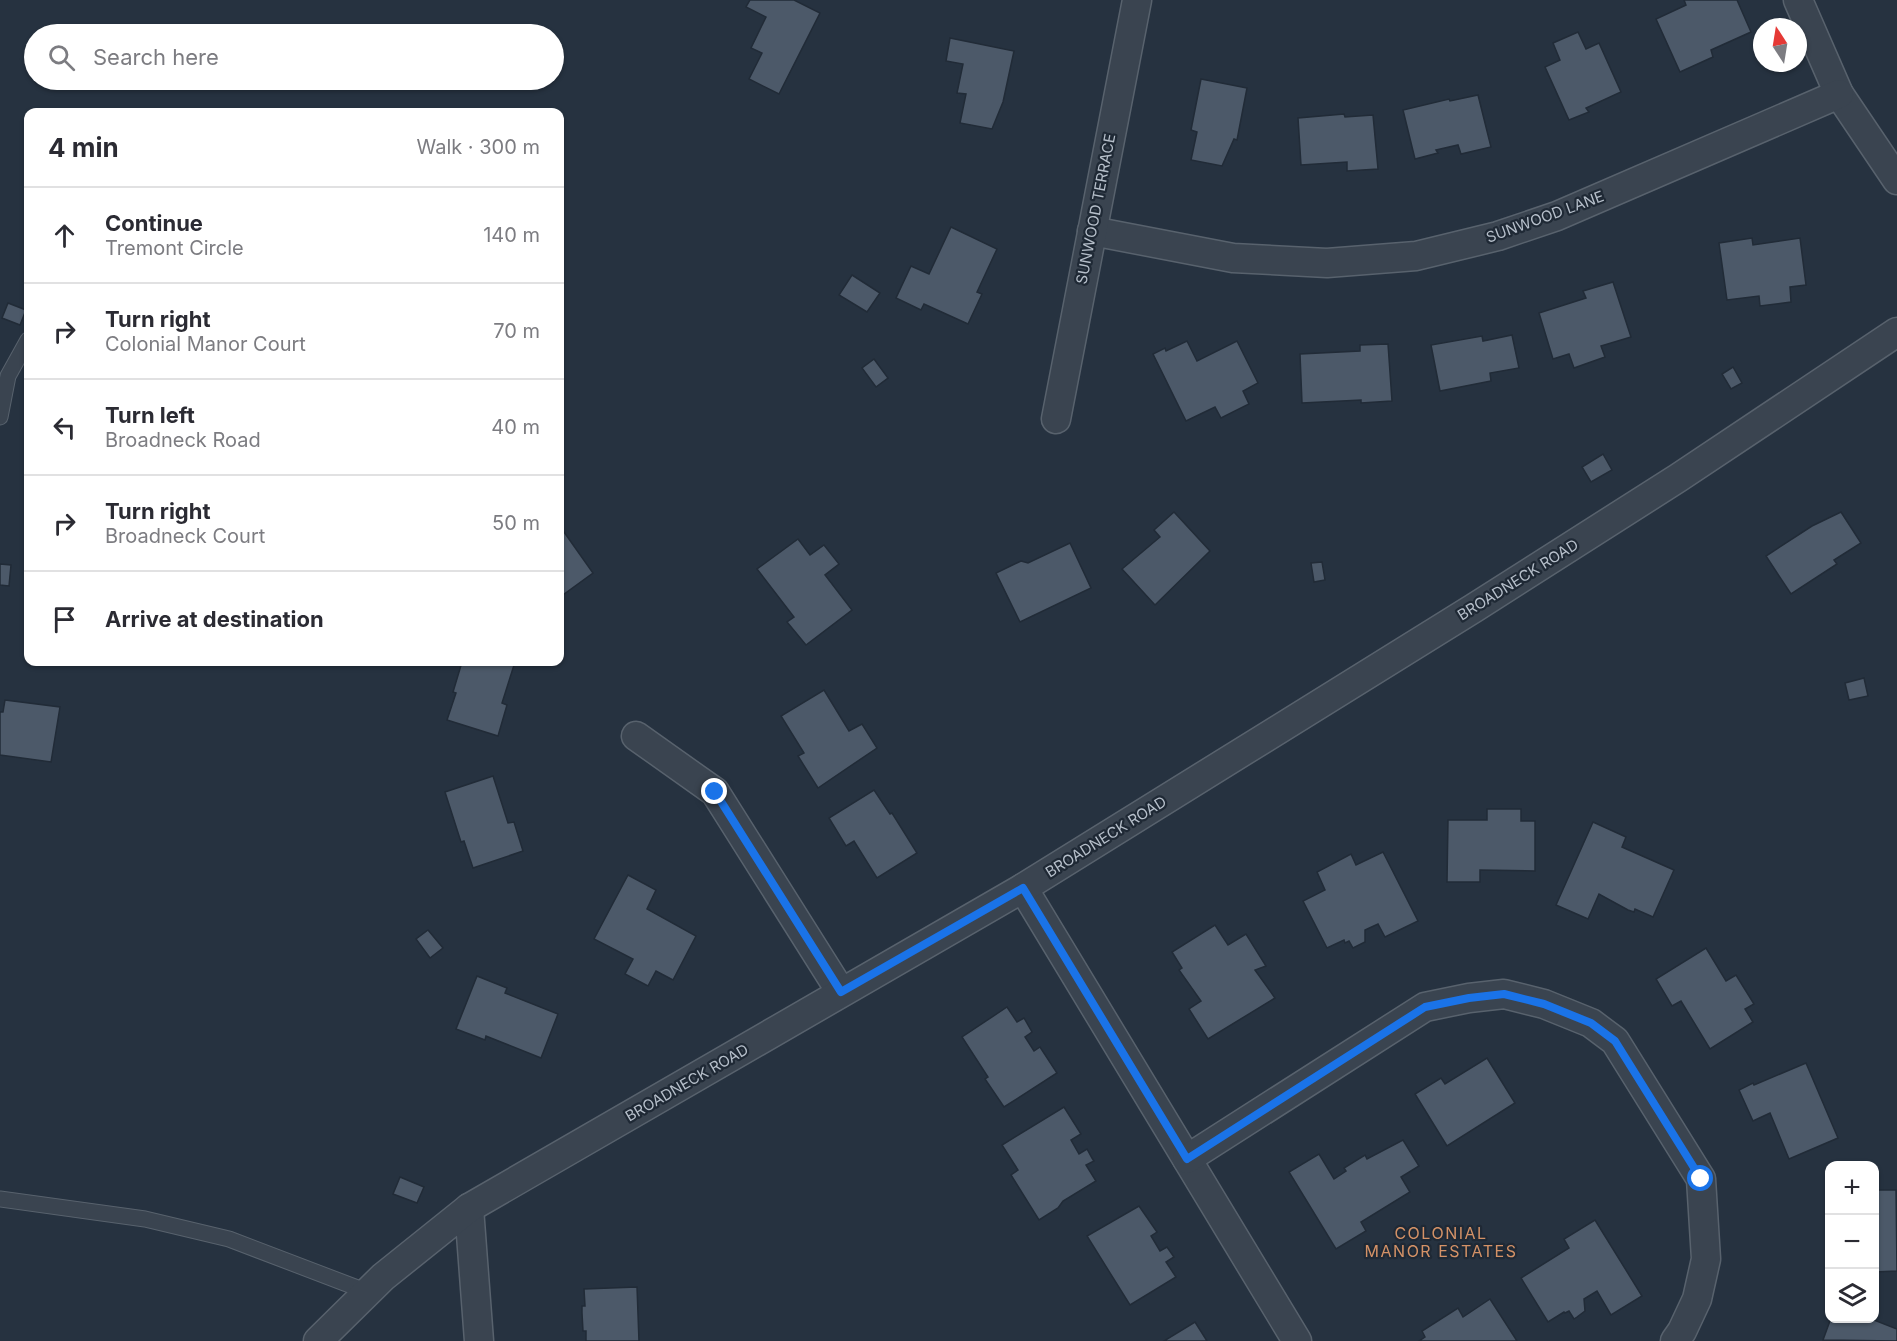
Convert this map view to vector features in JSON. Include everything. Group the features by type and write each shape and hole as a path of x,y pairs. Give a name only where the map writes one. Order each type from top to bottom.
{"street":[{"name":"SUNWOOD TERRACE","path":"1056,418 1137,0"},
{"path":"1798,0 1839,94 1897,180"},
{"name":"SUNWOOD LANE","path":"1092,231 1233,258 1327,262 1416,256 1498,236 1557,216 1839,94"},
{"name":"BROADNECK ROAD","path":"318,1341 383,1277 470,1208 1023,888 1484,602 1678,478 1897,332"},
{"path":"636,736 715,792 841,992"},
{"path":"1023,888 1297,1341"},
{"path":"1187,1159 1425,1007 1504,994 1544,1004 1591,1023 1615,1041 1701,1179 1706,1259 1697,1299 1682,1331 1674,1341"},
{"path":"470,1208 479,1341"}],"lane":[{"path":"0,417 8,376 24,347"},
{"path":"0,1199 145,1219 229,1239 368,1292"}],"building":[{"path":"750,0 794,0 820,13 779,94 749,79 762,53 751,48 766,17 746,7"},
{"path":"1684,0 1737,0 1751,32 1711,50 1713,57 1680,72 1656,19 1686,5"},
{"path":"1578,32 1586,49 1599,43 1621,92 1586,108 1589,112 1569,120 1545,67 1560,60 1553,43"},
{"path":"950,38 1014,51 1003,102 992,129 960,123 966,94 957,93 963,64 946,61"},
{"path":"1201,79 1247,88 1237,140 1234,139 1222,166 1191,160 1197,132 1191,130"},
{"path":"1478,95 1491,147 1461,154 1458,145 1436,150 1438,153 1415,159 1403,110"},
{"path":"1344,114 1345,117 1373,115 1378,169 1347,171 1347,162 1301,165 1298,118"},
{"path":"951,227 997,249 977,292 982,294 968,324 924,304 921,310 896,298 911,266 929,274"},
{"path":"1752,238 1753,245 1800,238 1806,285 1790,287 1791,302 1760,306 1759,296 1727,300 1719,243"},
{"path":"852,275 880,293 867,312 839,295"},
{"path":"1613,282 1631,337 1601,346 1605,357 1574,368 1569,354 1553,359 1539,313 1586,298 1583,291"},
{"path":"8,303 24,309 20,325 2,318"},
{"path":"1512,335 1519,368 1490,373 1491,381 1440,391 1431,345 1482,336 1483,341"},
{"path":"1187,341 1197,361 1237,341 1258,383 1243,391 1249,404 1221,418 1215,407 1186,421 1153,354 1165,348 1166,351"},
{"path":"1388,344 1392,401 1302,403 1300,354 1360,351 1360,345"},
{"path":"874,359 888,378 876,387 862,368"},
{"path":"1733,367 1742,383 1731,389 1722,374"},
{"path":"1603,454 1612,470 1591,482 1582,467"},
{"path":"1174,512 1210,551 1155,605 1122,569 1160,537 1154,530"},
{"path":"1841,512 1861,543 1834,560 1837,564 1791,594 1766,556 1812,526"},
{"path":"564,532 593,573 564,594"},
{"path":"798,539 810,555 824,545 839,564 825,575 852,610 806,645 787,622 794,617 757,569"},
{"path":"1070,543 1091,588 1020,622 996,573 1021,561 1028,563"},
{"path":"1322,562 1325,580 1314,582 1311,563"},
{"path":"0,564 11,565 9,586 0,585"},
{"path":"461,666 514,666 502,703 507,705 498,736 447,720 456,693 453,692"},
{"path":"1864,678 1868,696 1849,700 1845,683"},
{"path":"824,690 849,731 862,724 877,748 818,788 798,756 804,753 781,716"},
{"path":"5,700 60,707 51,762 0,755 0,712 3,712"},
{"path":"493,776 508,823 514,822 523,851 473,868 464,841 461,842 445,792"},
{"path":"874,790 890,814 892,813 917,853 877,878 854,841 846,846 829,818"},
{"path":"1487,809 1521,809 1521,821 1535,821 1535,871 1480,870 1480,882 1447,882 1448,820 1487,820"},
{"path":"1593,822 1626,837 1622,847 1674,870 1653,917 1635,909 1634,912 1628,910 1599,894 1588,919 1556,905"},
{"path":"1383,852 1418,921 1385,937 1378,924 1365,930 1365,942 1353,948 1349,941 1345,943 1344,940 1327,948 1303,901 1325,890 1317,872 1351,854 1356,865"},
{"path":"628,875 656,890 647,909 696,936 673,980 656,971 648,986 625,974 633,959 594,939"},
{"path":"1215,925 1228,945 1246,934 1266,966 1255,970 1275,998 1208,1039 1189,1009 1201,1001 1179,970 1182,968 1172,952"},
{"path":"428,930 443,948 430,958 416,939"},
{"path":"1706,948 1726,981 1736,975 1754,1004 1745,1009 1753,1022 1710,1049 1681,1001 1672,1006 1656,979"},
{"path":"477,976 507,988 505,993 558,1014 541,1058 486,1036 485,1040 456,1029"},
{"path":"1007,1007 1017,1022 1024,1018 1032,1032 1025,1037 1034,1051 1040,1047 1057,1073 1004,1107 985,1079 988,1077 962,1037"},
{"path":"1487,1058 1515,1103 1447,1146 1415,1094 1441,1078 1445,1084"},
{"path":"1806,1063 1838,1138 1789,1159 1770,1113 1753,1121 1739,1090"},
{"path":"1064,1107 1081,1134 1071,1140 1079,1154 1087,1149 1094,1161 1086,1165 1096,1181 1063,1201 1058,1208 1039,1220 1011,1175 1018,1170 1002,1145"},
{"path":"1403,1140 1419,1166 1401,1177 1410,1192 1361,1222 1366,1231 1336,1249 1289,1172 1319,1154 1334,1179 1346,1171 1344,1168 1365,1155 1367,1159"},
{"path":"400,1177 424,1187 417,1203 393,1194"},
{"path":"1879,1190 1896,1190 1897,1271 1879,1272"},
{"path":"1139,1206 1157,1232 1151,1236 1160,1251 1167,1247 1174,1257 1166,1262 1176,1277 1130,1305 1087,1236"},
{"path":"1595,1220 1642,1296 1611,1315 1597,1291 1584,1299 1585,1311 1574,1319 1569,1311 1548,1322 1521,1278 1569,1248 1564,1239"},
{"path":"637,1287 639,1341 586,1341 582,1313 582,1306 585,1306 584,1289"},
{"path":"1490,1299 1517,1341 1419,1341 1425,1337 1422,1331 1458,1308 1463,1317"},
{"path":"1195,1322 1207,1341 1164,1341"},
{"path":"1879,1322 1897,1329 1897,1341 1823,1340 1829,1323"}],"district":[{"name":"COLONIAL MANOR ESTATES","path":"1441,1242"}],"route":[{"path":"715,792 841,992 1023,888 1187,1159 1425,1007 1504,994 1544,1004 1591,1023 1615,1041 1701,1179"}]}
